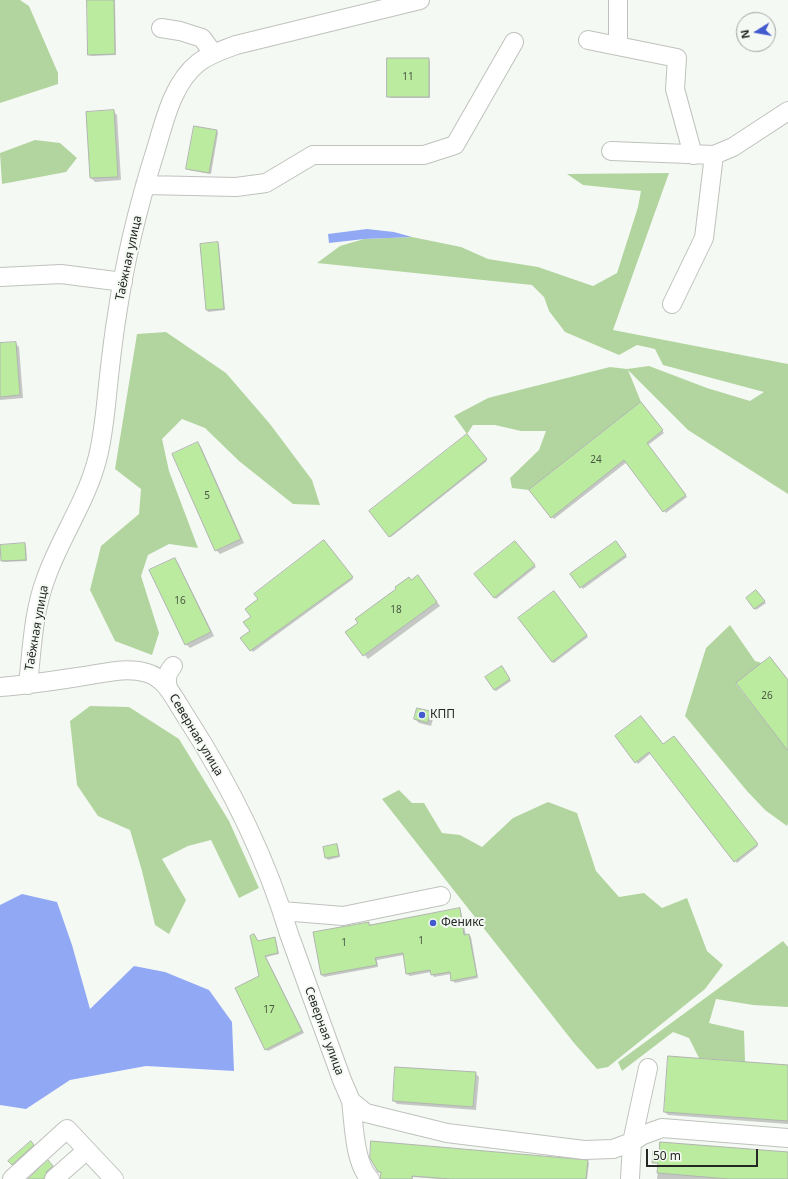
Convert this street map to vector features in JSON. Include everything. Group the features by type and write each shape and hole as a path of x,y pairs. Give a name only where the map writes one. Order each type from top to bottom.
{"street":[{"name":"Таёжная улица","path":"28,684 36,618 46,579 97,460 103,428 122,282 145,185 164,121 173,98 186,76 198,63 213,53 236,45 420,0"},
{"path":"618,0 618,46"},
{"path":"161,28 202,38 213,53"},
{"path":"588,40 677,58 675,89 693,154"},
{"path":"145,185 236,188 266,184 312,155 424,155 455,145 514,42"},
{"path":"611,151 714,155 733,147 788,111"},
{"path":"672,304 704,238 714,155"},
{"path":"0,277 61,274 122,282"},
{"path":"168,688 166,679 167,673 172,666"},
{"name":"Северная улица","path":"0,687 127,670 149,673 168,688 204,744 244,820 267,871 342,1080 351,1101 366,1113 447,1133 584,1150 613,1149 662,1128 788,1138"},
{"path":"282,911 343,916 441,896"},
{"path":"630,1179 632,1142 648,1068"},
{"path":"351,1101 357,1153 366,1175 370,1179"},
{"path":"12,1179 67,1130 114,1179"},
{"path":"54,1179 87,1150"}],"green space":[{"path":"0,0 20,0 29,6 58,73 58,84 0,103"},
{"path":"35,140 60,143 77,158 66,172 2,184 0,153"},
{"path":"669,173 613,330 788,364 788,494 688,430 628,370 641,402 529,490 512,488 510,478 539,450 546,431 521,431 495,425 473,425 467,434 454,416 488,398 610,367 627,369 649,366 707,388 750,401 764,392 663,365 655,349 637,345 619,355 565,332 549,311 544,297 532,285 317,263 340,246 364,239 412,237 461,247 488,259 538,267 593,286 617,273 638,207 641,191 583,185 567,174"},
{"path":"166,332 226,373 270,424 312,480 320,505 293,504 239,461 205,428 182,419 162,439 169,471 198,548 169,544 148,555 141,576 159,633 152,655 115,641 90,590 101,546 139,514 141,489 115,469 137,334"},
{"path":"730,625 755,661 762,663 736,684 788,749 787,826 765,810 747,791 685,716 706,648"},
{"path":"90,706 129,707 179,739 229,821 259,888 239,898 211,840 188,846 162,859 186,900 169,934 155,925 130,830 98,816 77,785 70,721"},
{"path":"399,790 412,803 424,803 442,833 460,835 482,847 513,818 548,802 577,813 596,871 619,897 644,893 662,908 687,898 707,951 723,965 705,989 608,1067 597,1069 574,1043 382,799"},
{"path":"783,941 788,947 788,1007 753,1005 716,999 709,1023 744,1031 745,1062 699,1058 689,1038 673,1032 622,1071 618,1062"}],"water":[{"path":"367,229 394,232 412,237 364,239 329,243 328,234"},
{"path":"22,894 57,902 72,945 90,1009 134,966 165,972 209,990 232,1022 234,1071 146,1066 70,1080 26,1109 0,1105 0,905"}],"building":[{"path":"87,0 114,0 115,54 88,55"},
{"path":"387,58 429,58 429,97 387,97"},
{"path":"114,110 118,177 90,178 86,112"},
{"path":"194,126 217,130 209,173 186,169"},
{"path":"218,242 224,309 206,310 200,244"},
{"path":"16,342 20,395 0,397 0,343"},
{"path":"641,402 663,430 647,443 686,495 663,512 624,460 551,518 529,490"},
{"path":"467,434 487,459 389,537 369,511"},
{"path":"198,442 241,539 215,551 172,454"},
{"path":"324,540 353,577 250,651 240,638 250,631 243,622 251,617 245,609 258,599 254,594"},
{"path":"515,541 535,565 494,598 474,574"},
{"path":"616,541 626,555 580,588 570,574"},
{"path":"25,543 26,560 1,561 0,545"},
{"path":"175,558 211,632 185,645 149,570"},
{"path":"418,575 437,602 363,656 345,632 358,623 355,619 396,589 395,587 409,577 411,580"},
{"path":"756,590 765,601 754,609 746,598"},
{"path":"554,591 587,635 552,662 518,618"},
{"path":"770,657 788,680 788,751 736,683"},
{"path":"502,666 510,679 494,690 485,677"},
{"name":"КПП","path":"417,708 430,711 428,723 414,719"},
{"path":"641,716 663,744 674,736 758,844 734,862 649,752 635,763 615,736"},
{"path":"337,844 339,856 325,858 323,847"},
{"path":"460,908 464,935 469,934 477,976 451,981 450,972 431,975 430,970 406,974 403,953 375,958 377,965 321,975 313,932 369,922 369,925"},
{"path":"254,934 258,941 275,937 278,953 265,956 302,1031 265,1050 235,988 259,976 250,936"},
{"path":"668,1056 788,1065 788,1121 664,1112"},
{"path":"395,1067 476,1072 473,1107 393,1101"},
{"path":"31,1141 34,1145 12,1165 8,1161"},
{"path":"371,1141 588,1160 586,1179 451,1179 412,1176 412,1179 380,1179 381,1172 378,1172 370,1158"},
{"path":"660,1142 788,1152 788,1179 729,1179 657,1173 658,1163 652,1163 653,1151 659,1152"},
{"path":"48,1160 53,1166 47,1171 44,1179 28,1179"}],"place":[{"name":"КПП","path":"422,715"},
{"name":"Феникс","path":"433,923"}]}
